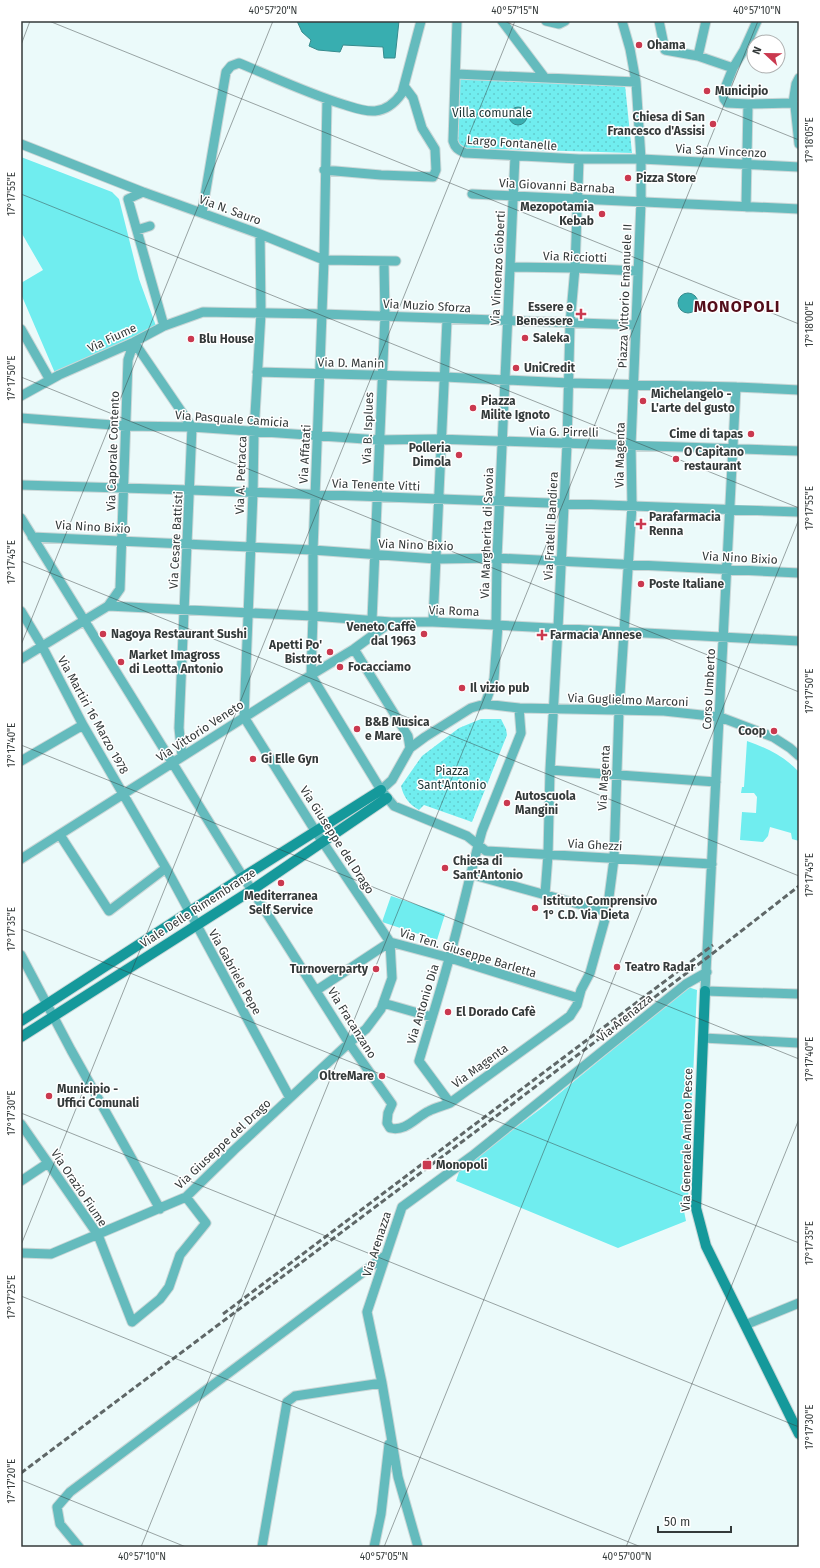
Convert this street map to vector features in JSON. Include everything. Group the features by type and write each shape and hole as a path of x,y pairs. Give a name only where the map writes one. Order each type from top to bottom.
{"street":[{"path":"202,213 226,72 231,66 239,63 327,100 361,110 375,111 387,108 396,101 402,93 420,21"},
{"name":"Largo Fontanelle","path":"457,21 453,141 455,147 459,150 465,153 515,156 579,159 642,159"},
{"path":"502,21 545,78"},
{"path":"546,21 553,24 559,24 566,21"},
{"name":"Piazza Vittorio Emanuele II","path":"622,21 630,49 636,82 642,159 634,384 799,390"},
{"path":"659,21 665,50 698,56 733,68"},
{"path":"698,56 706,21"},
{"path":"757,21 744,50 733,68 723,93 724,99 727,103 796,105"},
{"path":"456,74 636,82"},
{"path":"799,78 796,84 799,144"},
{"path":"324,170 381,175 433,177 436,170 435,149 422,128 413,98 404,86"},
{"name":"Via Affatati","path":"310,675 313,616 312,550 318,436 324,260 324,170 327,100"},
{"path":"746,207 748,104"},
{"name":"Via N. Sauro","path":"21,144 143,192 260,234 324,260"},
{"name":"Via Vincenzo Gioberti","path":"505,380 515,156"},
{"name":"Via Fratelli Bandiera","path":"544,894 548,855 550,770 567,444 570,324 575,268 579,159"},
{"name":"Via San Vincenzo","path":"642,159 799,167"},
{"path":"143,192 128,199 164,326"},
{"name":"Via Giovanni Barnaba","path":"472,194 641,202"},
{"path":"641,202 799,209"},
{"path":"137,230 150,226"},
{"name":"Via A. Petracca","path":"244,717 254,432 261,313 260,234"},
{"path":"324,260 396,261"},
{"name":"Via B. Isplues","path":"372,620 378,497 384,316 384,262"},
{"name":"Via Ricciotti","path":"510,267 638,271"},
{"name":"Via Fiume","path":"21,396 50,380 134,342 164,326 203,312 217,312"},
{"name":"Via Muzio Sforza","path":"217,312 321,314 447,320 636,325"},
{"path":"433,622 447,320"},
{"path":"21,329 50,380"},
{"path":"134,342 192,427"},
{"name":"Via Caporale Contento","path":"108,606 120,590 128,360 134,342"},
{"name":"Via D. Manin","path":"257,372 320,375 444,377"},
{"path":"444,377 568,383 634,384"},
{"path":"502,442 505,380"},
{"name":"Via Magenta","path":"450,1103 570,1016 577,1005 578,998 590,974 607,912 614,858 619,710 627,564 632,506 634,384"},
{"name":"Corso Umberto","path":"705,991 736,387"},
{"name":"Via Pasquale Camicia","path":"21,418 126,426 192,427 379,440 442,440"},
{"name":"Via Cesare Battisti","path":"182,756 179,728 192,427"},
{"name":"Via G. Pirrelli","path":"442,440 799,451"},
{"name":"Via Margherita di Savoia","path":"497,625 497,558 502,442"},
{"name":"Via Tenente Vitti","path":"21,485 799,512"},
{"name":"Via Fracanzano","path":"21,518 242,877 317,990 372,1078 392,1104 387,1123 390,1128 397,1130 406,1126 428,1111 450,1103"},
{"name":"Via Nino Bixio","path":"32,536 312,550 436,559 497,558 799,573"},
{"path":"21,659 108,606"},
{"name":"Via Roma","path":"108,606 248,612 391,622 433,622 799,641"},
{"name":"Via Martiri 16 Marzo 1978","path":"21,611 42,646 83,725 124,794"},
{"name":"Via Vittorio Veneto","path":"21,860 182,756 354,649 391,622"},
{"path":"310,675 384,794 410,748 471,708 485,704 494,679 497,625"},
{"path":"354,649 408,736 410,748"},
{"name":"Via Guglielmo Marconi","path":"485,704 519,708 664,711 720,717 773,737 799,756"},
{"name":"Via Antonio Dia","path":"450,1103 419,1061 450,958 482,831 521,733 519,708"},
{"name":"Via Giuseppe del Drago","path":"21,1253 51,1254 186,1197 234,1150 366,1029 381,1009 392,978 390,942 316,832 244,717"},
{"path":"21,761 83,725"},
{"path":"550,770 716,782"},
{"name":"Via Gabriele Pepe","path":"124,794 166,868 290,1098"},
{"name":"Viale Delle Rimembranze","path":"21,1022 242,877 316,832 384,794"},
{"name":"Viale Delle Rimembranze","path":"21,1036 252,890 322,841 384,794"},
{"name":"Via Ghezzi","path":"384,794 394,806 467,836 486,851 712,864"},
{"path":"60,835 109,911 166,868"},
{"path":"470,874 607,912"},
{"name":"Via Ten. Giuseppe Barletta","path":"317,990 390,942 450,958 578,998"},
{"path":"21,955 160,1209"},
{"name":"Via Arenazza","path":"418,1547 398,1477 382,1383 367,1312 402,1207 472,1156 686,984 707,972"},
{"path":"705,991 799,994"},
{"name":"Via Generale Amleto Pesce","path":"705,991 696,1208 706,1246 799,1434"},
{"path":"383,1003 432,1017"},
{"path":"703,1038 799,1043"},
{"name":"Via Orazio Fiume","path":"21,1124 98,1235 132,1322 160,1299 169,1287 180,1255 206,1224 186,1197"},
{"path":"21,1181 48,1163"},
{"path":"79,1547 60,1524 57,1507 70,1492 386,1255"},
{"path":"745,1325 799,1303"},
{"path":"262,1547 287,1402 295,1396 382,1383"},
{"path":"374,1547 381,1514 390,1433"}],"green space":[{"name":"Villa comunale","path":"457,76 625,85 632,153 466,148 458,145 455,139"},
{"path":"21,157 112,192 119,199 139,279 156,326 55,373 21,294 21,283 43,270 21,232"},
{"name":"Piazza Sant'Antonio","path":"481,719 501,719 507,735 472,822 424,805 419,810 412,805 405,797 401,786 422,756 459,728"},
{"path":"747,741 775,753 799,772 799,841 792,839 791,833 770,827 768,836 763,842 740,840 742,812 756,813 757,797 754,793 741,793 742,787 744,787"},
{"path":"391,896 445,914 437,940 382,922"},
{"path":"688,987 697,990 688,1185 689,1208 684,1211 686,1221 618,1248 456,1181 460,1169 543,1107"}],"shaded area":[{"path":"297,21 399,21 395,58 384,58 383,47 343,45 340,52 318,50 309,46 311,40 302,32"},
{"path":"514,107 522,107 527,112 525,123 522,125 514,125 509,120 509,112"},
{"path":"684,293 692,293 698,299 698,307 692,313 684,313 678,307 678,299"}],"railway":[{"path":"21,1473 708,957 799,886"},
{"path":"223,1314 713,945"}],"place":[{"name":"Ohama","path":"639,45"},
{"name":"Municipio","path":"707,91"},
{"name":"Chiesa di San Francesco d'Assisi","path":"713,124"},
{"name":"Pizza Store","path":"628,178"},
{"name":"Mezopotamia Kebab","path":"602,214"},
{"name":"Essere e Benessere","path":"581,314"},
{"name":"Saleka","path":"525,338"},
{"name":"Blu House","path":"191,339"},
{"name":"UniCredit","path":"516,368"},
{"name":"Michelangelo - L'arte del gusto","path":"643,401"},
{"name":"Piazza Milite Ignoto","path":"473,408"},
{"name":"Cime di tapas","path":"751,434"},
{"name":"Polleria Dimola","path":"459,455"},
{"name":"O Capitano restaurant","path":"676,459"},
{"name":"Parafarmacia Renna","path":"641,524"},
{"name":"Poste Italiane","path":"641,584"},
{"name":"Nagoya Restaurant Sushi","path":"103,634"},
{"name":"Veneto Caffè dal 1963","path":"424,634"},
{"name":"Farmacia Annese","path":"542,635"},
{"name":"Apetti Po' Bistrot","path":"330,652"},
{"name":"Market Imagross di Leotta Antonio","path":"121,662"},
{"name":"Focacciamo","path":"340,667"},
{"name":"Il vizio pub","path":"462,688"},
{"name":"B&B Musica e Mare","path":"357,729"},
{"name":"Coop","path":"774,731"},
{"name":"Gi Elle Gyn","path":"253,759"},
{"name":"Autoscuola Mangini","path":"507,803"},
{"name":"Chiesa di Sant'Antonio","path":"445,868"},
{"name":"Mediterranea Self Service","path":"281,883"},
{"name":"Istituto Comprensivo 1° C.D. Via Dieta","path":"535,908"},
{"name":"Teatro Radar","path":"617,967"},
{"name":"Turnoverparty","path":"376,969"},
{"name":"El Dorado Cafè","path":"448,1012"},
{"name":"OltreMare","path":"382,1076"},
{"name":"Municipio - Uffici Comunali","path":"49,1096"},
{"name":"Monopoli","path":"427,1165"}],"district":[{"name":"MONOPOLI","path":"737,306"}]}
